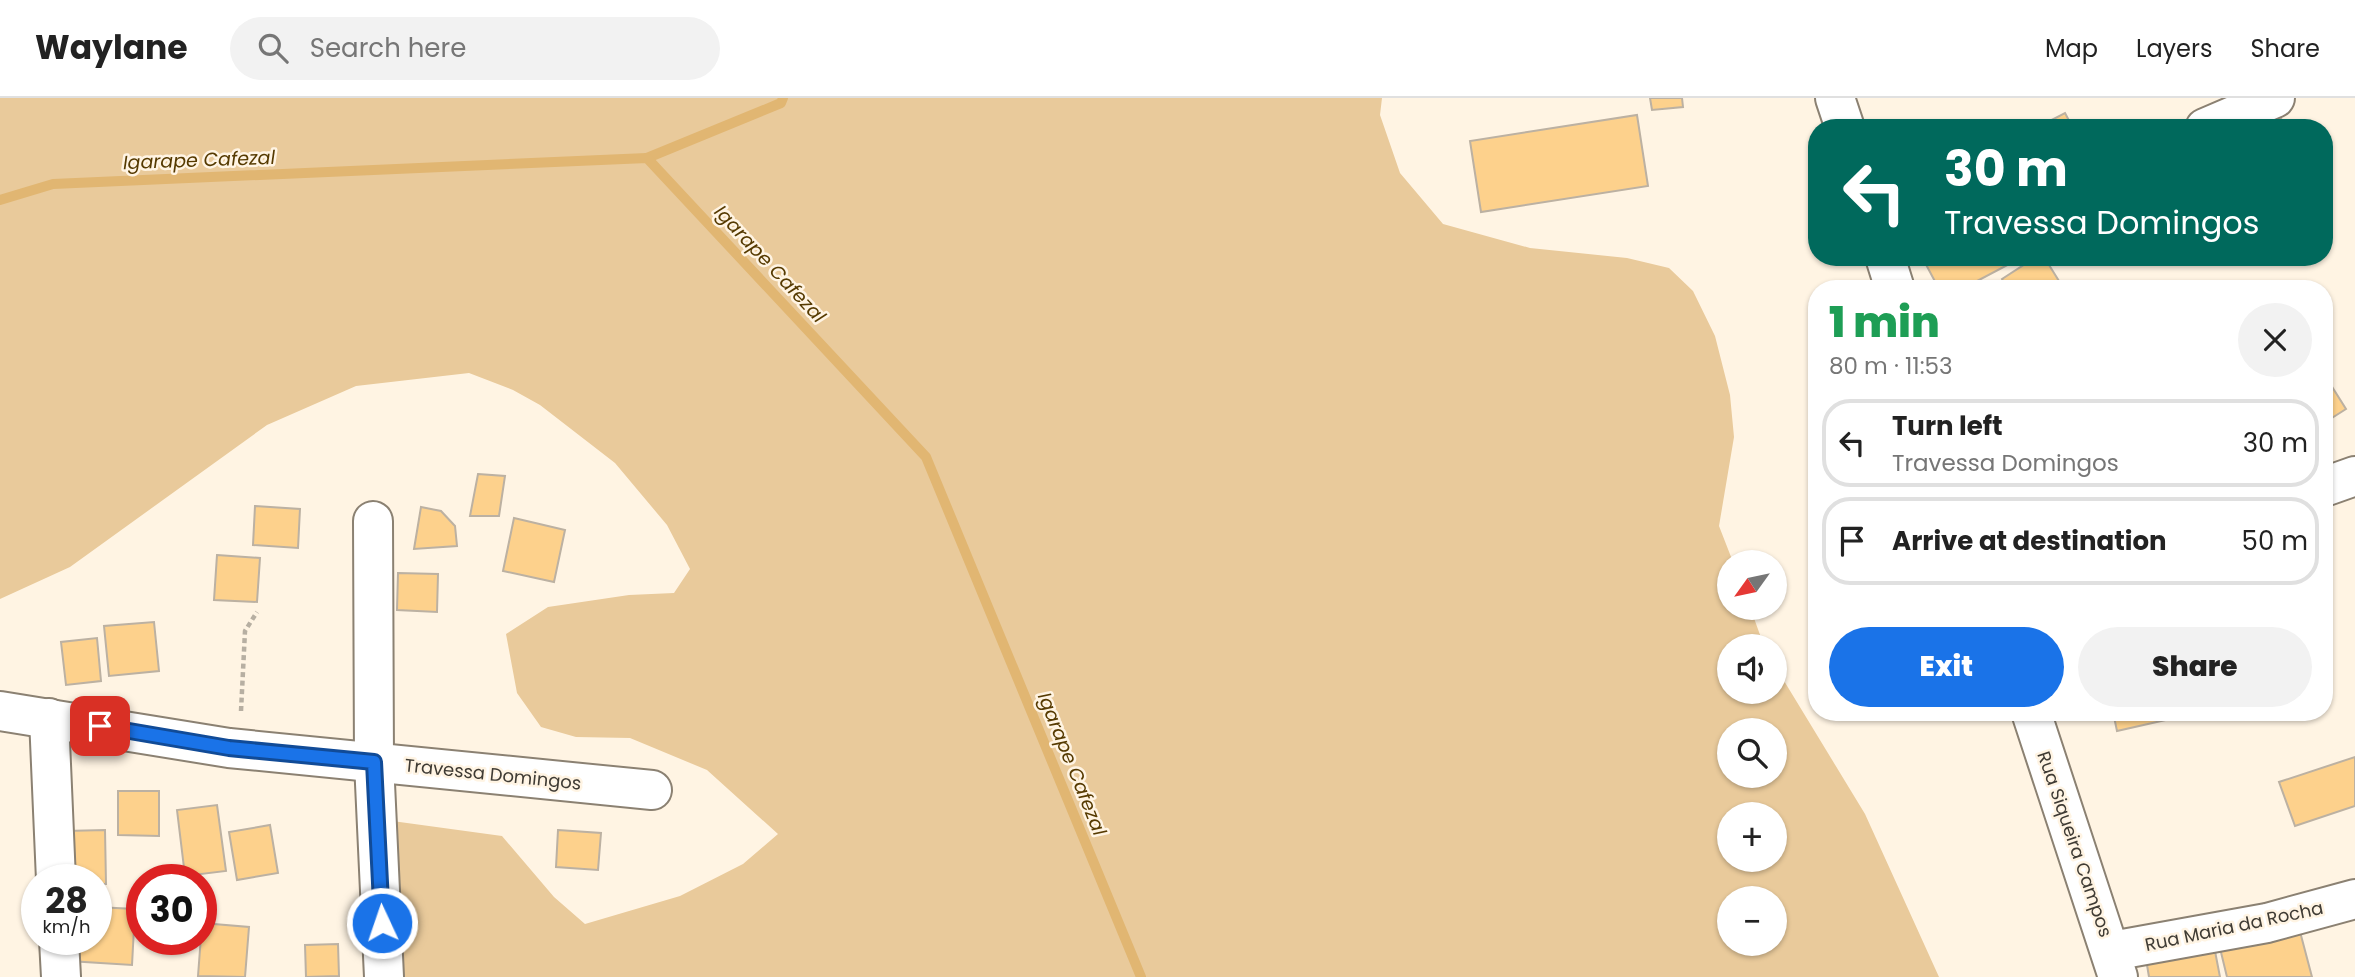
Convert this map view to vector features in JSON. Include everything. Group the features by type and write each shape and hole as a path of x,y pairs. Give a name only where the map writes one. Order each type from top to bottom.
{"street":[{"path":"1835,98 1842,119"},
{"path":"2226,119 2275,98"},
{"path":"2333,484 2355,476"},
{"path":"373,521 374,762 384,977"},
{"name":"Travessa Domingos","path":"0,711 229,748 653,790"},
{"path":"49,718 56,864"},
{"name":"Rua Siqueira Campos","path":"2034,721 2115,964"},
{"name":"Rua Maria da Rocha","path":"2115,964 2355,899"},
{"path":"60,955 61,977"}],"path":[{"path":"229,748 240,718 245,631 257,612"}],"shaded area":[{"path":"0,98 1382,98 1380,115 1400,173 1443,224 1530,248 1627,258 1669,268 1693,291 1715,336 1730,395 1734,437 1719,526 1728,550 1717,550 1717,620 1755,620 1760,634 1717,634 1717,704 1787,704 1787,686 1865,814 1939,977 394,977 385,820 502,836 554,897 585,924 680,896 743,864 778,834 707,770 630,738 576,737 541,727 517,693 506,634 548,607 629,595 674,593 690,569 667,525 615,463 540,405 513,390 469,373 356,386 267,425 70,567 0,599"}],"building":[{"path":"1650,98 1682,98 1683,107 1652,110"},
{"path":"2276,109 2281,119 2258,119"},
{"path":"2065,113 2068,119 2053,119"},
{"path":"1637,115 1648,186 1481,212 1470,141"},
{"path":"1927,266 2006,266 1979,280 1934,280"},
{"path":"2022,266 2050,266 2058,280 2003,280"},
{"path":"2333,388 2346,409 2333,417"},
{"path":"478,474 505,476 499,516 470,516"},
{"path":"255,506 300,509 298,548 253,545"},
{"path":"421,507 441,511 455,526 457,546 414,549"},
{"path":"514,518 565,530 554,582 503,571"},
{"path":"217,555 260,558 257,602 214,600"},
{"path":"398,573 438,574 437,612 397,610"},
{"path":"154,622 159,671 109,676 104,626"},
{"path":"97,638 101,681 66,685 61,642"},
{"path":"2115,721 2161,721 2117,731"},
{"path":"2355,757 2355,806 2295,826 2279,782"},
{"path":"118,791 159,791 159,836 118,835"},
{"path":"217,805 226,871 217,872 217,864 184,864 177,810"},
{"path":"270,825 278,873 237,880 229,832"},
{"path":"105,830 106,864 66,864 65,831"},
{"path":"558,830 601,833 598,870 556,867"},
{"path":"112,908 126,909 126,955 133,955 132,965 69,961 69,955 112,955"},
{"path":"217,924 249,927 245,977 198,976 200,955 217,955"},
{"path":"2298,924 2312,977 2227,977 2219,944"},
{"path":"338,944 339,976 306,977 305,945"},
{"path":"2214,946 2220,977 2149,977 2146,959"}],"waterway":[{"path":"647,158 781,103 783,98"},
{"name":"Igarape Cafezal","path":"0,200 53,184 647,158 926,457 1141,977"}],"route":[{"path":"100,726 229,748 374,762 382,923"}]}
